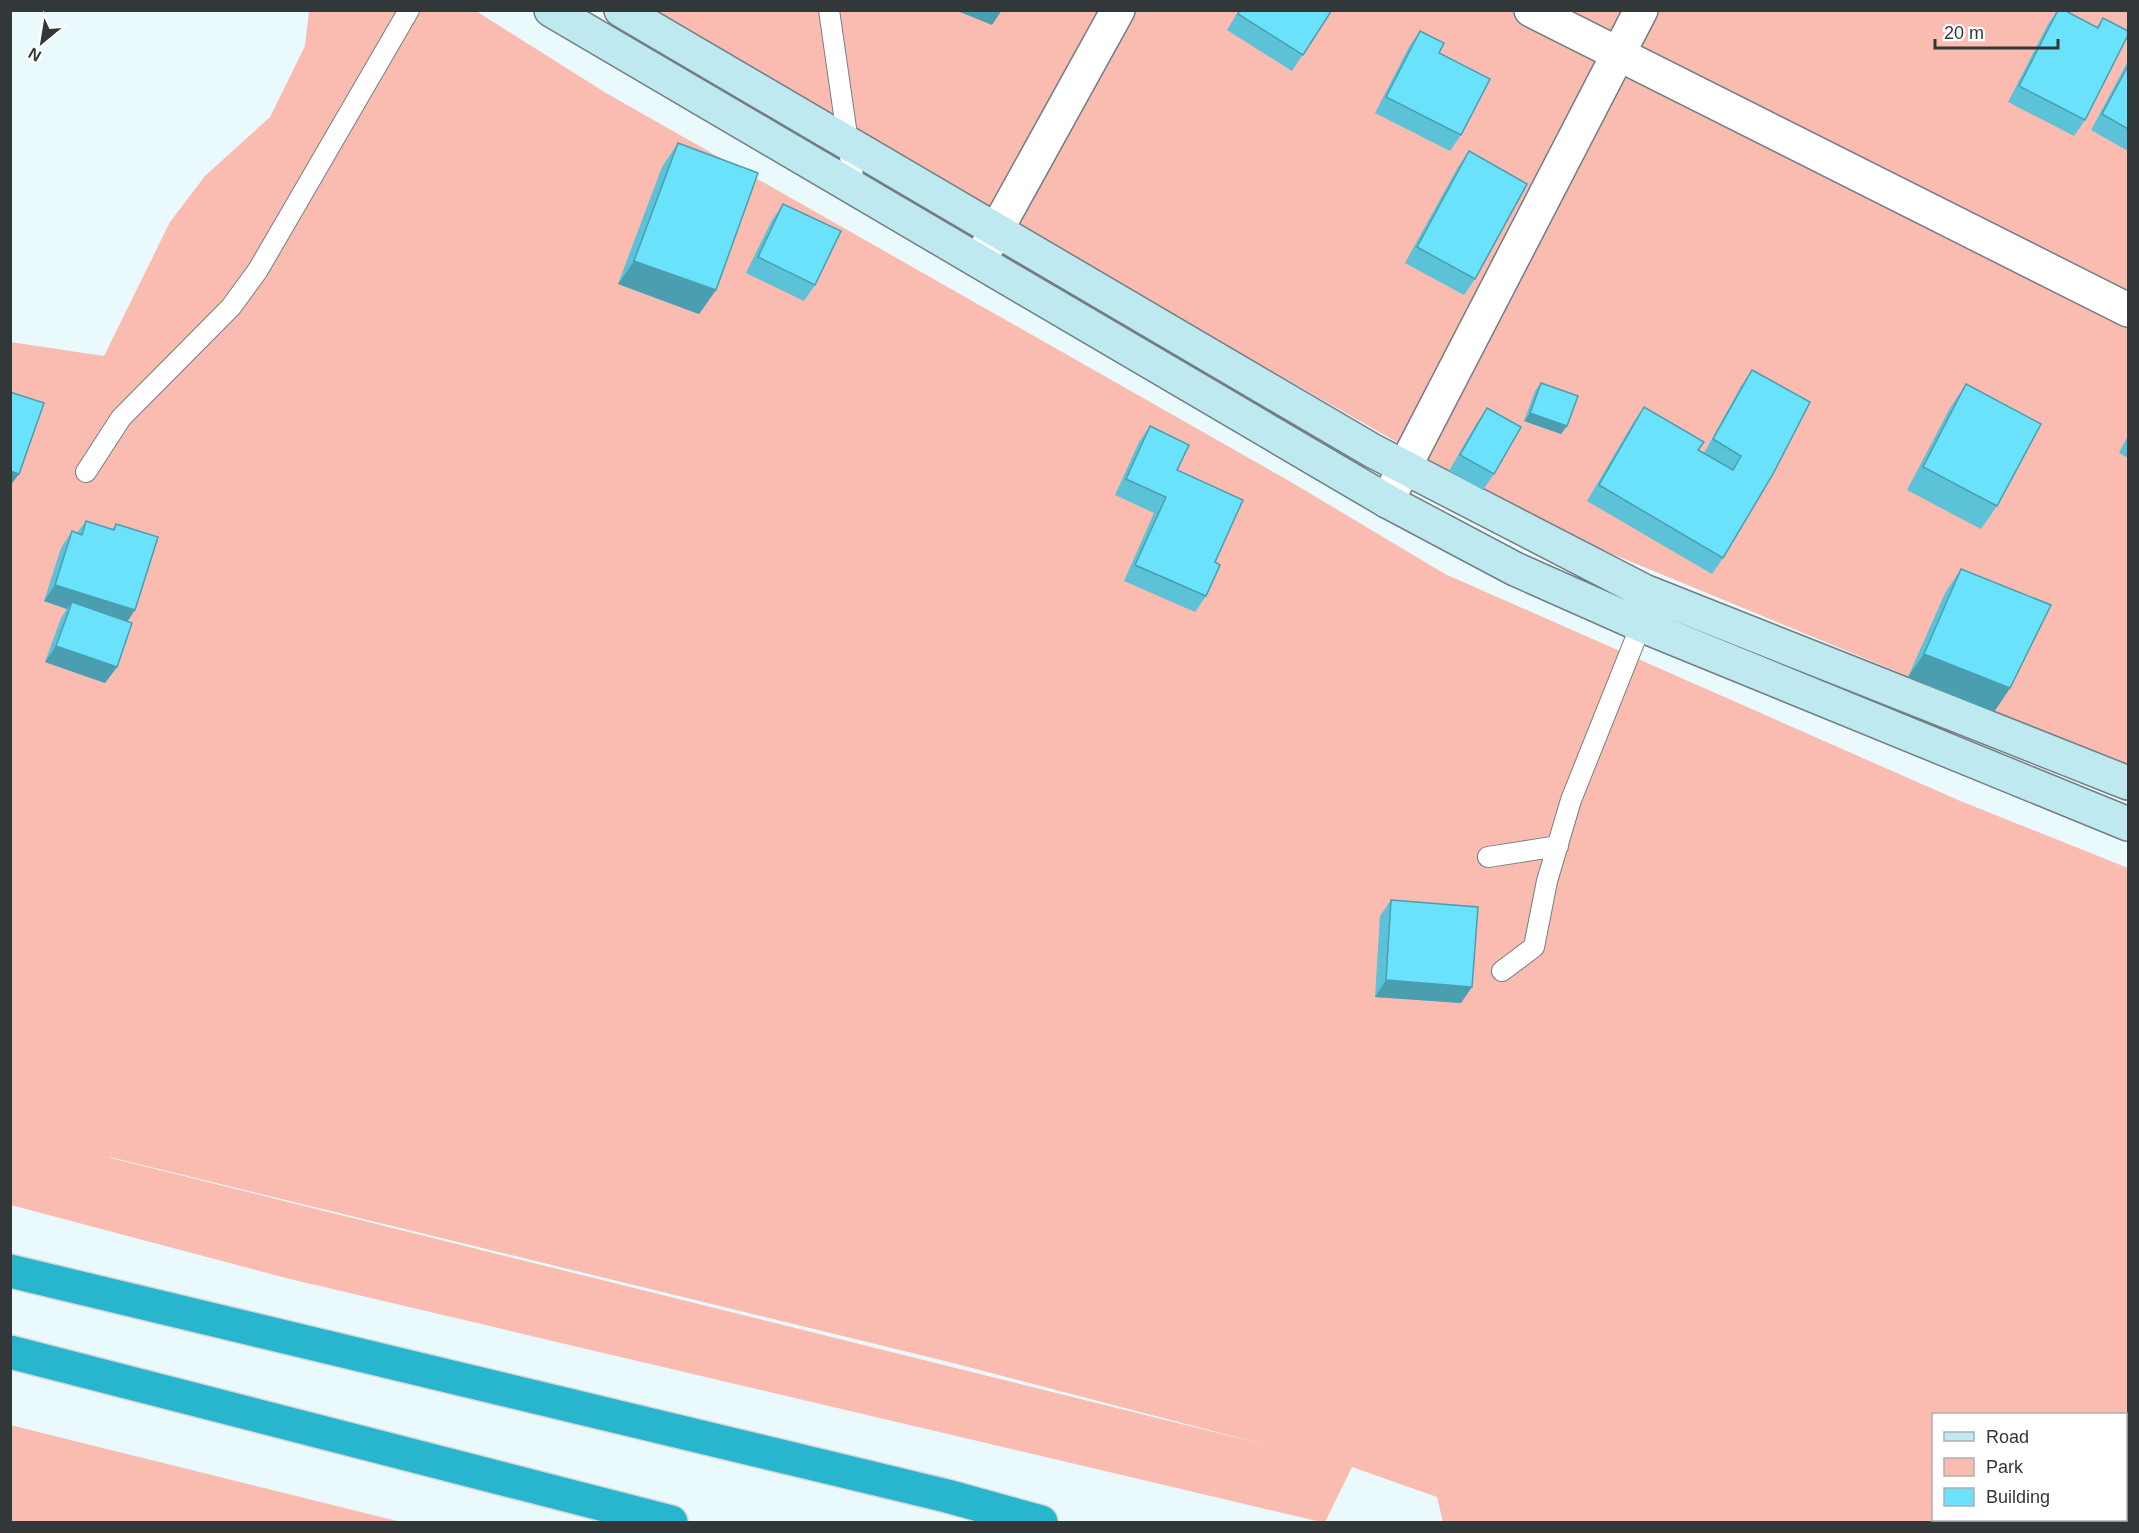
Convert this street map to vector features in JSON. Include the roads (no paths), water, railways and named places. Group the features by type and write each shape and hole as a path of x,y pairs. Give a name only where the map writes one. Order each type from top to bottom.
{"highway":[{"path":"10,1271 947,1496 1041,1522"},
{"path":"10,1352 670,1522"}],"main road":[{"path":"551,10 855,191 980,260 1387,501 1515,569 1641,625 2128,824"},
{"path":"621,10 1404,467 1644,591 2128,783"}],"street":[{"path":"980,260 1118,10"},
{"path":"1531,10 2128,310"},
{"path":"1387,501 1620,55 1641,10"}],"lane":[{"path":"86,472 121,418 231,307 258,270 409,10"},
{"path":"829,10 855,191"},
{"path":"1502,971 1534,946 1571,800 1641,625"},
{"path":"1488,857 1558,846"}]}
